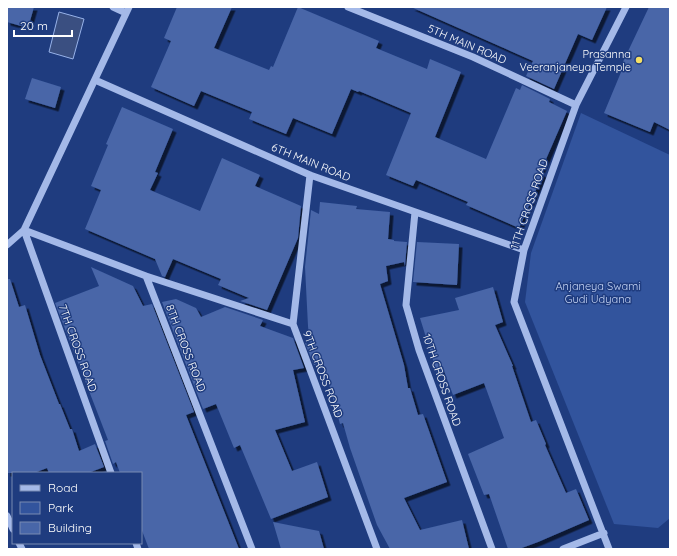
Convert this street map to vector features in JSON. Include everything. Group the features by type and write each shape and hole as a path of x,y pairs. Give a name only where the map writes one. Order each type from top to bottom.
{"street":[{"path":"7,245 24,230 128,10 113,7"},
{"name":"5TH MAIN ROAD","path":"348,7 473,57 576,105"},
{"name":"11TH CROSS ROAD","path":"609,549 514,302 524,250 576,105 626,7"},
{"name":"6TH MAIN ROAD","path":"95,80 310,175 524,250"},
{"name":"9TH CROSS ROAD","path":"310,175 293,324 377,549"},
{"name":"10TH CROSS ROAD","path":"415,212 406,305 419,350 492,549"},
{"path":"24,230 146,276 293,324"},
{"name":"7TH CROSS ROAD","path":"24,230 111,472"},
{"name":"8TH CROSS ROAD","path":"146,276 252,549"},
{"path":"7,516 12,527"},
{"path":"563,549 604,533"}],"green space":[{"name":"Anjaneya Swami Gudi Udyana","path":"581,113 670,155 670,518 658,528 614,524 525,302 531,253"}],"shaded area":[{"path":"59,12 84,19 73,59 49,52"}],"building":[{"path":"7,7 34,7 28,28 7,22"},
{"path":"177,7 232,7 214,48 269,70 271,66 273,67 298,7 379,41 376,48 427,69 430,59 461,72 435,137 486,159 516,88 520,90 522,85 550,99 549,102 567,111 540,173 543,174 519,228 466,205 468,202 416,180 413,186 386,175 411,113 359,91 358,92 351,89 332,134 293,118 286,134 249,119 252,112 201,91 194,106 151,87 171,41 164,38"},
{"path":"411,7 607,7 592,40 578,34 554,89 526,76 533,61"},
{"name":"Prasanna Veeranjaneya Temple","path":"649,7 670,7 670,130 654,122 650,132 604,113 624,65 622,64"},
{"path":"32,78 61,87 55,108 25,99"},
{"path":"122,107 173,129 155,172 158,173 150,190 200,211 222,158 260,175 255,186 301,206 298,238 267,310 240,301 249,298 218,285 221,279 173,259 165,277 162,276 155,259 85,229 101,190 91,186 108,145 106,144"},
{"path":"320,202 357,206 356,209 390,212 388,239 407,242 405,266 404,262 386,266 388,281 380,284 404,365 408,388 410,388 418,415 423,414 447,482 404,498 420,530 462,520 469,549 390,549 377,525 350,448 343,423 340,424 323,362 314,365 305,343 310,345 305,267 311,210 319,214"},
{"path":"417,242 459,244 457,285 413,282"},
{"path":"91,267 133,286 143,306 152,304 194,412 186,415 239,549 149,549 142,531 142,472 120,472 116,462 113,464 105,441 108,440 55,303 99,286"},
{"path":"7,279 10,279 19,307 25,305 40,355 59,404 70,429 72,429 79,451 95,444 104,467 91,472 49,472 47,468 37,472 7,473"},
{"path":"493,287 503,322 495,325 513,366 531,422 536,420 566,493 576,489 589,520 519,549 508,549 489,494 484,495 468,454 504,438 484,383 453,395 444,371 437,373 420,318 459,310 455,298"},
{"path":"176,299 196,308 201,317 225,307 263,320 260,326 293,338 304,368 293,370 305,422 275,430 292,471 317,462 328,497 271,519 240,445 234,448 216,404 203,409 162,302"},
{"path":"273,522 319,531 324,549 281,549"}],"place":[{"name":"Prasanna Veeranjaneya Temple","path":"639,60"}]}
